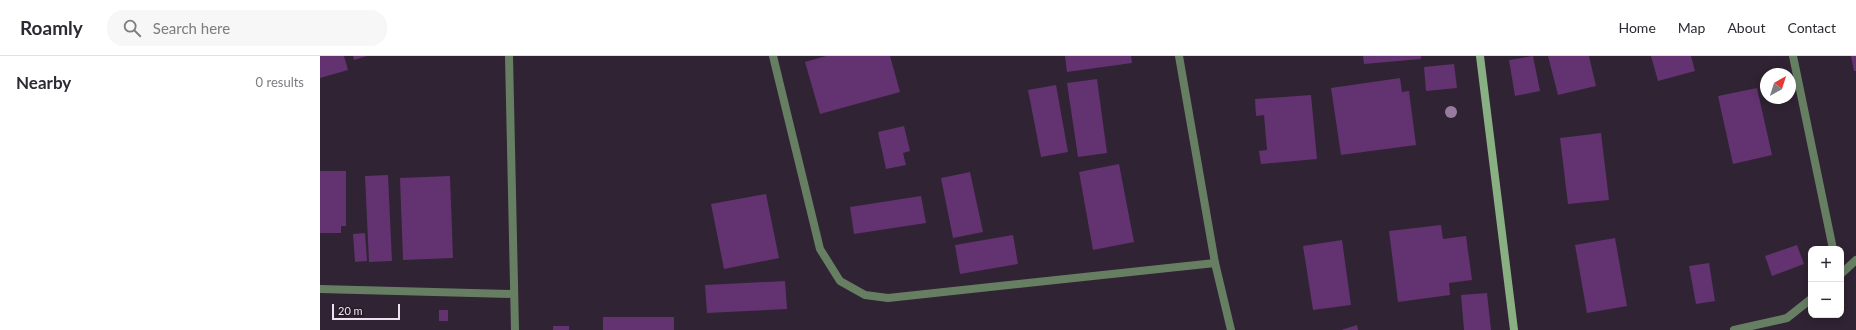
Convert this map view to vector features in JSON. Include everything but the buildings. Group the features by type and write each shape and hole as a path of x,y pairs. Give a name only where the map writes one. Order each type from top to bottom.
{"street":[{"path":"509,56 515,330"},
{"path":"773,56 820,249 840,281 865,295 888,298 1215,263"},
{"path":"1179,56 1215,263 1231,330"},
{"path":"1480,56 1514,330"},
{"path":"1793,56 1832,246"},
{"path":"1844,271 1856,260"},
{"path":"320,289 514,294"},
{"path":"1734,330 1787,318 1808,301"}]}
